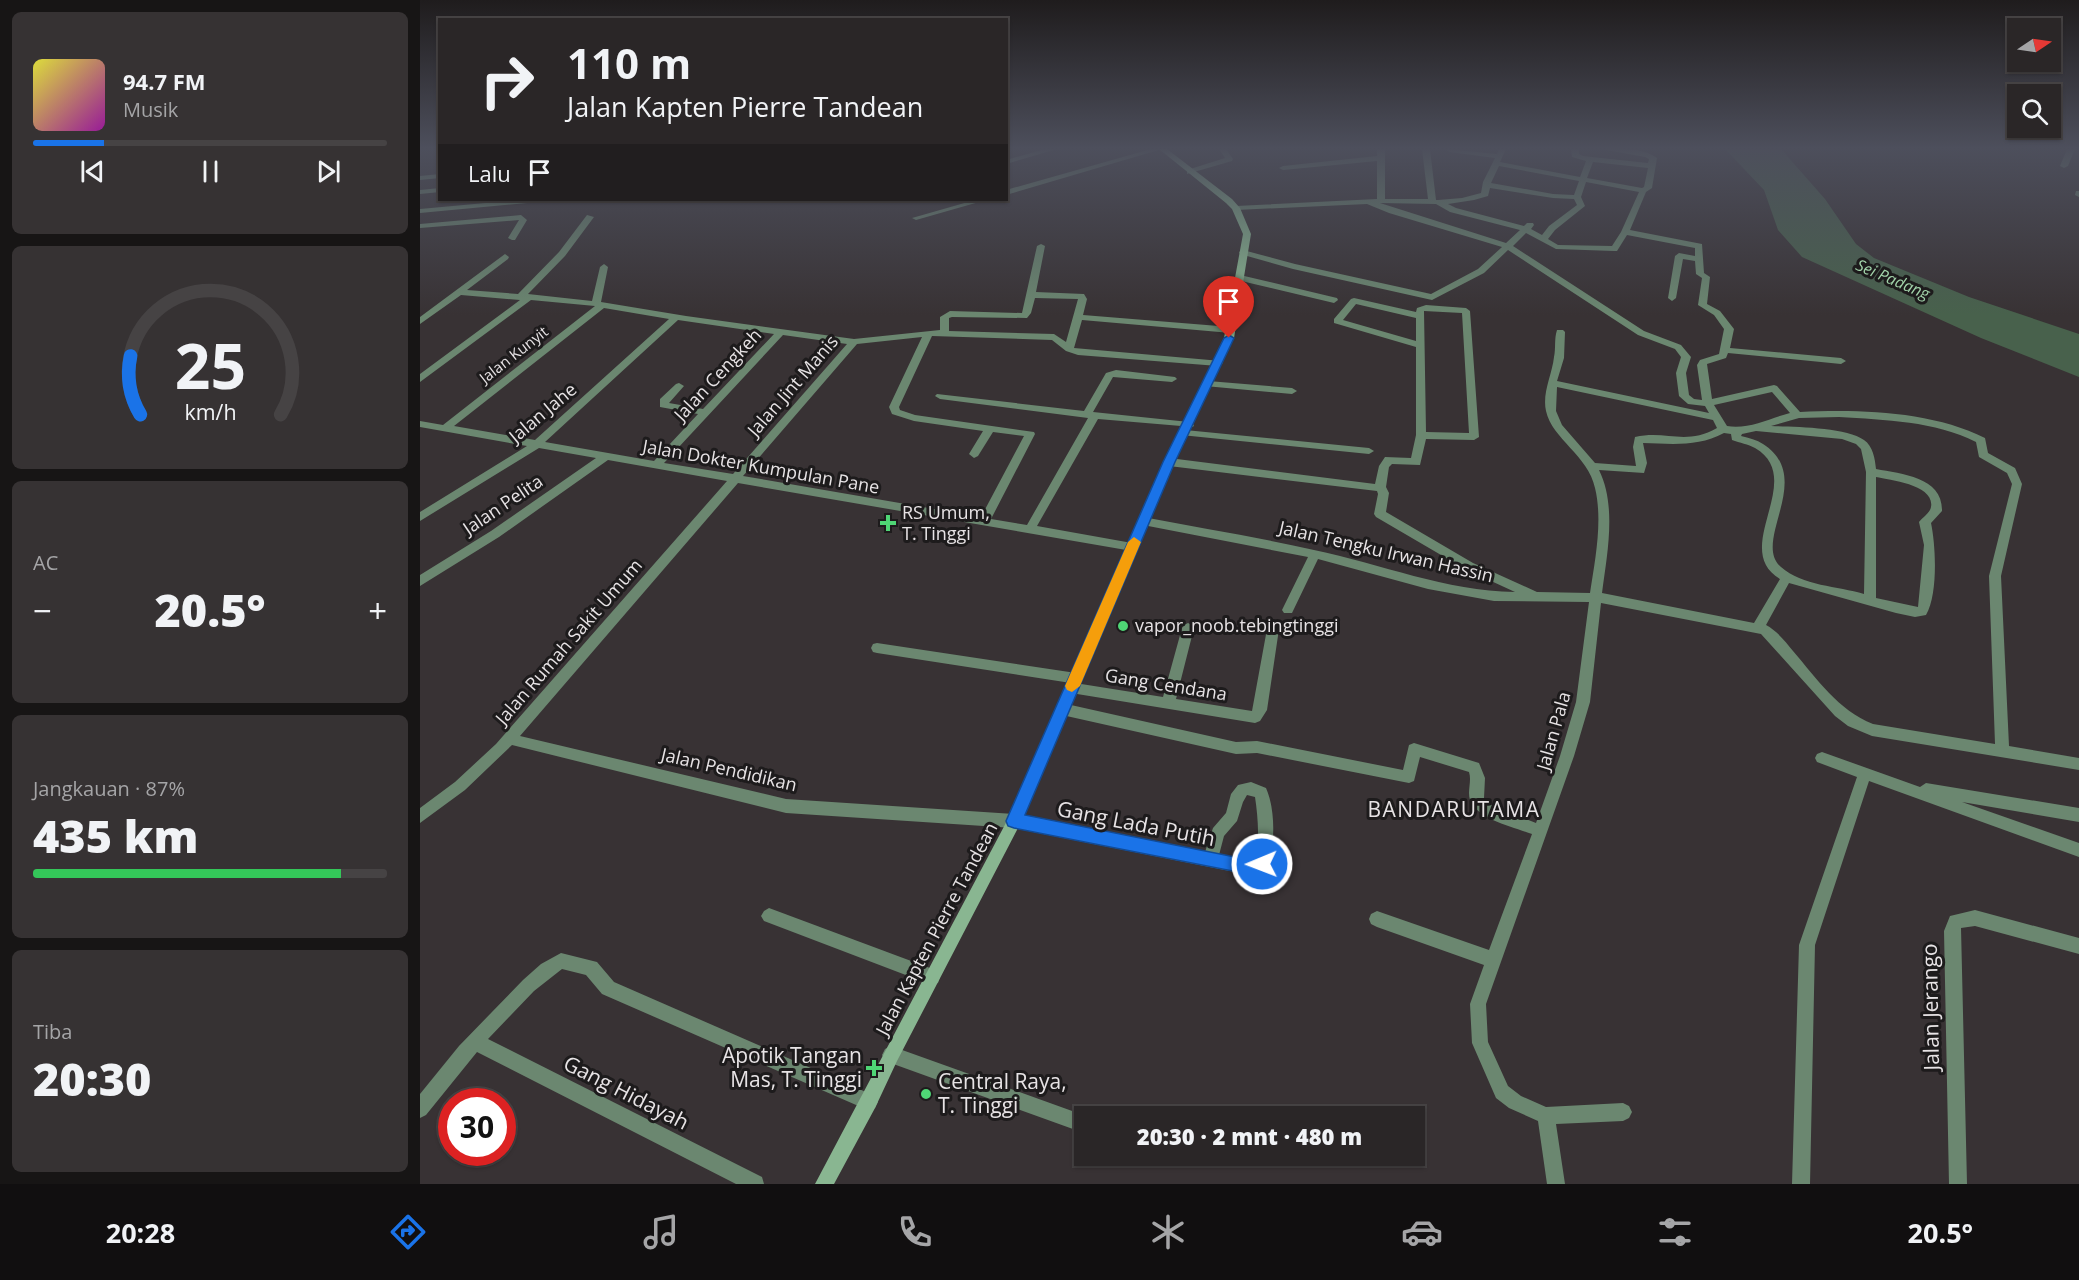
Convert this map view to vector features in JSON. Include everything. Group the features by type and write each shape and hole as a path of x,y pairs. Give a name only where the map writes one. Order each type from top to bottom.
{"main road":[{"path":"1231,204 1236,208"},
{"name":"Jalan Kapten Pierre Tandean","path":"824,1184 869,1102 891,1055 1014,821 1169,462 1218,363 1231,330 1244,252 1246,228 1236,208"}],"street":[{"path":"420,211 492,204"},
{"path":"916,218 966,204"},
{"path":"1236,208 1311,204"},
{"path":"1381,204 1392,212 1508,246 1641,333 1678,347 1686,357 1681,373 1684,396 1692,402 1708,404 1773,388 1797,415"},
{"path":"1440,204 1453,210 1528,227 1563,249 1609,250 1614,249 1625,232 1637,204"},
{"path":"1544,239 1552,228 1581,206 1580,204"},
{"path":"420,226 521,217 523,220 512,238"},
{"path":"420,380 524,298 590,217"},
{"path":"1244,252 1293,266 1432,297 1472,276 1528,227"},
{"path":"1625,232 1699,246 1700,274"},
{"path":"944,333 945,317 950,314 1024,316 1027,313 1041,246"},
{"path":"1672,298 1680,256 1700,259"},
{"path":"420,321 505,257"},
{"path":"599,304 604,267"},
{"path":"1677,270 1706,277 1702,305 1717,313 1729,328 1724,350 1719,359 1703,362 1708,404 1723,429"},
{"path":"1240,278 1334,300"},
{"path":"460,292 599,304 675,318 854,342 944,333 1054,337 1069,349 1096,354 1218,363"},
{"path":"1031,295 1081,296 1083,299 1069,349"},
{"path":"1420,316 1354,301 1336,321 1420,345"},
{"name":"Jalan Kunyit","path":"444,429 599,304"},
{"path":"1380,488 1384,466 1389,460 1416,462 1421,435 1420,310 1426,308 1467,311 1474,437 1421,435"},
{"path":"1078,317 1231,330"},
{"name":"Jalan Jahe","path":"420,517 536,445 675,318"},
{"name":"Jalan Cengkeh","path":"655,466 780,332"},
{"name":"Jalan Pala","path":"1546,1116 1515,1102 1502,1092 1480,1043 1479,1004 1583,702 1596,598 1603,516 1601,489 1592,466 1553,418 1551,411 1552,383 1559,358 1560,332"},
{"path":"928,334 894,407 896,412 914,418 1030,434 984,521"},
{"name":"Jalan Jint Manis","path":"733,479 854,342"},
{"path":"1724,350 1841,361"},
{"path":"1030,528 1091,415 1107,377 1112,373 1172,379"},
{"path":"1552,383 1717,418"},
{"path":"1208,384 1292,391"},
{"path":"679,386 664,401 664,405 705,412"},
{"path":"940,396 1187,429 1369,450"},
{"path":"1592,466 1640,470 1642,465 1637,444 1639,439 1692,441 1707,438 1723,429 1737,431 1797,415 1869,416 1952,429 1974,435 1981,440 1983,455 2007,467 2016,476 2017,484 1995,576 2002,751"},
{"name":"Jalan Dokter Kumpulan Pane","path":"420,424 1132,547"},
{"path":"1751,427 1849,436 1863,445 1870,460 1871,472 1870,600"},
{"path":"974,454 990,428"},
{"path":"1737,431 1736,438 1765,450 1780,473 1781,483 1768,539 1767,555 1773,568 1787,577 1917,613 1925,610 1930,545 1925,522 1938,506 1925,485 1871,472"},
{"name":"Jalan Pelita","path":"420,581 495,534 605,457"},
{"path":"1169,462 1380,488 1384,493 1380,514 1384,518 1469,566 1539,597"},
{"name":"Jalan Rumah Sakit Umum","path":"420,816 460,786 510,739 733,479"},
{"name":"Jalan Tengku Irwan Hassin","path":"1143,521 1315,554 1428,584 1494,596 1596,598 1765,630 1782,645 1850,720 1872,730 2079,764"},
{"path":"1288,610 1315,554"},
{"path":"1757,629 1787,577"},
{"path":"1168,703 1188,628"},
{"name":"Gang Cendana","path":"877,648 1073,683 1168,703 1255,717 1260,710 1274,629"},
{"path":"1062,709 1236,748 1257,747 1409,777 1414,748 1474,767 1478,778 1475,793 1479,805 1540,831"},
{"name":"Jalan Pendidikan","path":"510,739 786,806 1014,821"},
{"path":"1822,758 2079,850"},
{"path":"1801,1184 1807,945 1865,773"},
{"path":"1895,784 2079,815"},
{"name":"Gang Lada Putih","path":"1014,821 1250,868 1258,868 1262,864 1265,807 1261,793 1251,788 1243,790 1236,799 1232,816 1218,833 1210,860"},
{"path":"769,916 932,977"},
{"name":"Jalan Jerango","path":"1958,1184 1952,931 1956,921 1975,918 2079,946"},
{"path":"1377,919 1494,960"},
{"path":"420,1109 476,1042 538,976 561,961 591,968 608,988 869,1102"},
{"name":"Gang Hidayah","path":"476,1042 755,1184"},
{"path":"891,1055 1074,1120"},
{"path":"1556,1184 1546,1116 1623,1112"}],"water":[{"name":"Sei Padang","path":"1769,204 1829,204 1856,244 1874,258 1969,297 2079,334 2079,377 1981,338 1802,257 1778,230"}],"slow traffic":[{"path":"1072,686 1134,542"}],"place":[{"name":"RS Umum, T. Tinggi","path":"888,523"},
{"name":"vapor_noob.tebingtinggi","path":"1123,626"},
{"name":"Apotik Tangan Mas, T. Tinggi","path":"874,1068"},
{"name":"Central Raya, T. Tinggi","path":"926,1094"}],"district":[{"name":"BANDARUTAMA","path":"1454,810"}],"route":[{"path":"1229,338 1189,425 1169,462 1014,821 1250,868 1258,868 1262,864"}]}
